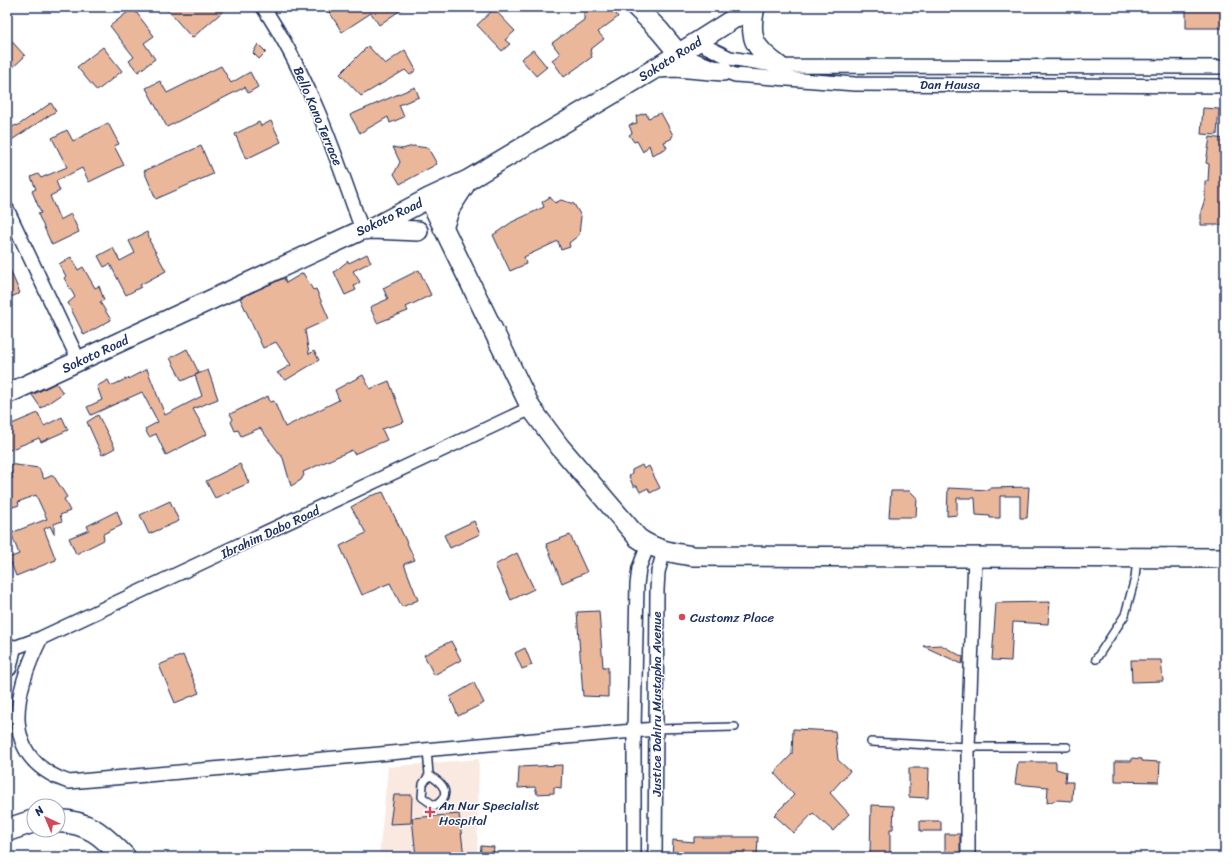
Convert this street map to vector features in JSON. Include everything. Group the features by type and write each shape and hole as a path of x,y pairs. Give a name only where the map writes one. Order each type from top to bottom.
{"highway":[{"path":"66,822 99,833 124,857"},
{"path":"7,830 26,824"}],"street":[{"name":"Bello Kano Terrace","path":"263,7 305,79 367,229"},
{"path":"636,7 660,30 679,54"},
{"name":"Sokoto Road","path":"7,394 367,229 468,180 656,68 754,7"},
{"path":"754,7 752,36 757,47 779,66"},
{"path":"660,30 697,42"},
{"name":"Dan Hausa","path":"697,42 730,58 779,66 1225,67"},
{"name":"Dan Hausa","path":"679,54 735,75 855,84 1225,86"},
{"path":"656,68 676,67 723,71"},
{"path":"443,228 450,208 468,180"},
{"path":"429,198 531,408 560,447 627,526 638,538 656,548 693,556 1225,558"},
{"path":"7,209 79,361"},
{"path":"367,229 418,231"},
{"name":"Ibrahim Dabo Road","path":"8,655 41,638 531,408"},
{"path":"634,857 634,730 637,584 639,568 656,548"},
{"name":"Justice Dahiru Mustapha Avenue","path":"655,857 655,729 658,572 656,548"},
{"path":"968,857 968,747 976,557"},
{"path":"41,638 21,678 12,713 12,728 15,742 22,756 36,769 54,778 69,782 655,729"}],"lane":[{"path":"1096,659 1125,615 1135,578 1137,558"},
{"path":"655,729 735,727"},
{"path":"871,742 968,747 1067,747"},
{"path":"428,749 429,775"}],"shaded area":[{"name":"An Nur Specialist Hospital","path":"479,759 477,857 379,857 388,767"}],"building":[{"path":"165,7 228,7 192,38"},
{"path":"326,7 405,7 379,25 371,13 342,32"},
{"path":"592,7 612,7 618,17 598,32 604,39 590,50 592,57 564,77 552,60 560,54 552,43 584,20 584,12"},
{"path":"1186,7 1225,7 1225,28 1186,28"},
{"path":"133,8 154,36 144,43 155,59 138,72 129,61 134,57 110,26"},
{"path":"494,9 515,31 505,40 510,44 502,51 477,25"},
{"path":"7,36 25,56 7,73"},
{"path":"258,44 266,52 259,59 253,53"},
{"path":"368,46 385,64 405,50 416,70 410,75 405,70 361,96 340,74"},
{"path":"103,47 122,71 97,91 77,67"},
{"path":"533,50 547,67 536,76 521,59"},
{"path":"221,66 231,83 250,72 258,87 248,93 245,87 167,127 146,88 160,81 167,93"},
{"path":"415,87 419,97 399,105 404,117 390,123 388,117 360,133 350,115"},
{"path":"51,103 56,111 7,143 7,130 16,125 17,126"},
{"path":"1203,108 1219,109 1217,135 1201,134"},
{"path":"646,113 648,118 661,113 673,135 671,139 664,142 667,148 652,155 649,145 643,152 637,141 634,142 629,135 632,133 629,125 637,123 636,116"},
{"path":"271,121 281,142 246,159 235,134 259,122 261,126"},
{"path":"108,123 119,144 114,146 124,165 89,182 82,168 56,181 60,191 50,196 60,220 71,214 79,232 52,245 38,214 41,213 32,191 36,189 31,177 38,174 41,178 67,167 52,138 67,130 73,141"},
{"path":"1210,137 1225,139 1225,225 1201,225 1201,211 1205,199 1205,181 1208,181 1209,164 1206,163"},
{"path":"201,146 213,174 156,199 144,171"},
{"path":"413,146 428,148 437,164 400,184 394,174 400,162 393,147 402,149"},
{"path":"550,197 555,203 561,200 574,204 581,216 579,235 569,243 570,247 561,250 558,241 524,257 526,264 510,271 493,235 512,222 544,207 542,202"},
{"path":"147,232 149,240 166,271 140,285 141,287 126,295 110,264 104,267 98,256 113,248 120,261 135,253 129,241"},
{"path":"367,254 371,262 353,271 360,282 354,286 356,290 345,295 334,272 348,261 349,263"},
{"path":"71,257 78,270 83,267 95,288 99,286 104,300 100,302 111,320 84,335 68,303 75,297 64,278 66,276 59,264"},
{"path":"7,263 20,293 7,299"},
{"path":"419,270 431,295 406,307 408,311 377,323 370,307 388,299 383,288"},
{"path":"303,273 313,290 316,289 329,319 305,330 309,354 314,351 319,360 286,380 277,373 291,365 276,342 263,348 240,298 284,278 286,283"},
{"path":"187,349 199,373 182,381 170,358"},
{"path":"147,369 165,415 202,396 195,375 208,370 218,399 193,409 207,434 166,455 156,434 149,437 145,429 158,422 142,392 91,415 87,407 102,400 97,386 108,380 111,386"},
{"path":"363,375 370,389 389,381 404,422 382,429 387,440 354,454 352,450 303,472 304,475 301,480 291,486 283,458 260,428 241,436 238,430 235,431 231,422 233,419 230,414 268,396 270,402 274,401 285,427 339,400 335,390"},
{"path":"56,383 63,393 41,408 32,395"},
{"path":"38,413 44,426 62,417 68,430 41,442 39,438 7,451 7,426"},
{"path":"98,415 115,448 102,455 87,422"},
{"path":"8,464 39,468 44,479 53,475 67,497 64,499 70,511 60,515 62,521 54,524 54,534 50,526 44,529 56,560 16,576 9,558 19,554 11,533 47,519 36,495 18,502 19,505 7,509 7,481 13,478"},
{"path":"240,464 249,483 215,498 206,481"},
{"path":"642,465 644,469 649,466 660,488 650,493 648,488 640,492 637,486 633,486 629,476 632,474 632,470"},
{"path":"1029,487 1027,518 1020,518 1020,496 1000,496 1000,518 990,518 990,516 976,515 975,498 957,498 957,515 947,516 948,488 990,490 990,488"},
{"path":"891,491 910,491 917,498 916,517 889,517"},
{"path":"383,492 415,560 404,564 418,600 402,607 390,583 362,595 340,546 366,533 351,507 370,496"},
{"path":"170,501 179,521 149,534 140,515"},
{"path":"117,511 122,525 103,534 104,540 76,554 69,538 89,530 87,526"},
{"path":"474,521 480,534 450,548 444,535"},
{"path":"570,535 587,572 562,583 546,544"},
{"path":"517,553 534,589 511,600 495,565"},
{"path":"1050,602 1048,624 1013,622 1011,661 992,660 996,603"},
{"path":"599,611 603,667 608,667 608,697 583,696 577,612"},
{"path":"451,641 461,660 434,675 424,655"},
{"path":"941,645 963,657 962,664 923,646"},
{"path":"525,648 532,665 522,669 515,653"},
{"path":"183,655 199,693 175,703 159,665"},
{"path":"1131,660 1161,660 1163,681 1132,682"},
{"path":"474,683 484,703 458,716 450,697"},
{"path":"793,729 835,731 838,760 850,771 830,793 849,814 833,831 813,813 794,833 774,815 794,795 774,773 792,754"},
{"path":"1132,758 1142,759 1142,761 1160,762 1159,782 1115,781 1115,761 1132,761"},
{"path":"1018,762 1056,762 1056,769 1066,772 1065,782 1073,782 1072,801 1057,800 1047,803 1048,787 1015,784"},
{"path":"562,765 561,788 554,787 554,793 537,794 535,787 518,788 519,767"},
{"path":"909,768 929,768 928,798 909,797"},
{"path":"394,795 412,795 411,823 390,824"},
{"path":"871,805 894,806 893,829 890,829 890,857 870,857"},
{"path":"459,814 464,857 416,857 412,818"},
{"path":"920,821 941,821 941,831 920,831"},
{"path":"945,834 960,834 960,857 945,857"},
{"path":"694,837 758,837 757,857 672,857 673,840 694,842"},
{"path":"481,846 494,847 493,857 480,857"}],"place":[{"name":"Customz Place","path":"682,617"},
{"name":"An Nur Specialist Hospital","path":"430,812"}]}
